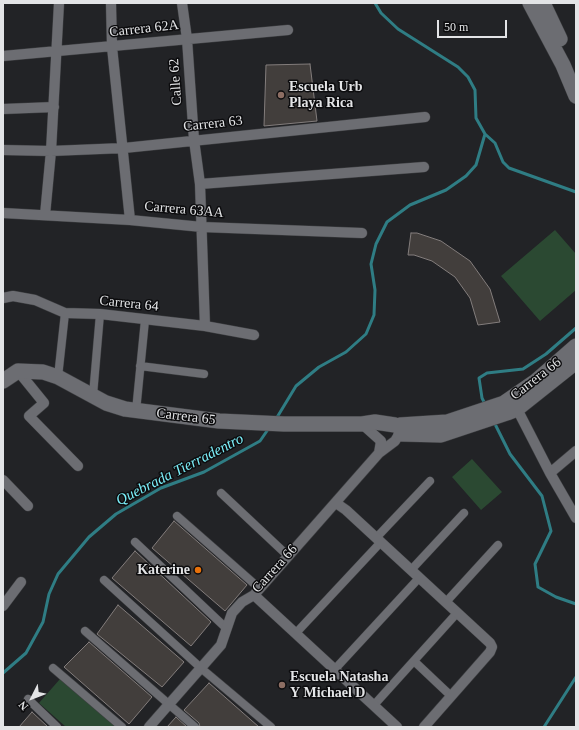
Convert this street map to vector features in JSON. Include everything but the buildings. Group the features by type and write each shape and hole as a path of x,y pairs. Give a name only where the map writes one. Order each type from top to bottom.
{"main road":[{"path":"530,3 563,65 576,96"},
{"path":"543,3 576,72"},
{"name":"Carrera 66","path":"510,406 576,346"},
{"name":"Carrera 66","path":"398,431 442,434 510,406 576,362"},
{"path":"3,381 18,371"},
{"name":"Carrera 65","path":"18,371 43,372 58,377 106,403 136,411 219,421 286,424 362,424 375,422 398,431"}],"street":[{"path":"45,215 58,52 59,3"},
{"path":"111,3 112,47 124,148 130,220"},
{"name":"Calle 62","path":"182,3 187,39 194,140 200,184 205,326"},
{"name":"Carrera 62A","path":"3,56 288,30"},
{"path":"3,109 54,107"},
{"name":"Carrera 63","path":"3,150 51,151 124,148 425,117"},
{"path":"200,184 424,166"},
{"name":"Carrera 63AA","path":"3,213 130,220 202,227 362,233"},
{"name":"Carrera 64","path":"3,298 13,296 35,300 65,313 100,314 205,326 254,335"},
{"path":"58,377 65,313"},
{"path":"93,395 100,314"},
{"path":"136,411 145,320"},
{"path":"140,366 204,374"},
{"path":"18,371 44,403 29,416 78,466"},
{"path":"510,406 576,518"},
{"path":"362,424 381,441 379,453"},
{"name":"Carrera 66","path":"149,727 221,645 232,613 242,602 257,591 287,555 336,503 379,453 395,441 398,431"},
{"path":"550,472 576,451"},
{"path":"3,480 28,506"},
{"path":"296,633 430,481"},
{"path":"221,493 287,555"},
{"path":"336,503 379,540 490,643 492,647 490,652 424,727"},
{"path":"411,570 464,513"},
{"path":"177,516 257,591 296,633 397,727"},
{"path":"135,542 226,628"},
{"path":"446,602 498,545"},
{"path":"335,669 419,578"},
{"path":"104,580 202,668 271,727"},
{"path":"3,606 21,582"},
{"path":"374,705 457,613"},
{"path":"85,631 195,727"},
{"path":"414,661 451,696"},
{"path":"53,668 122,727"},
{"path":"28,699 58,727"}],"green space":[{"path":"555,230 576,254 576,290 540,321 501,276"},
{"path":"472,459 502,492 481,510 452,477"},
{"path":"60,679 117,727 66,727 39,703"}],"waterway":[{"path":"375,3 381,13 398,29 458,67 468,77 475,90 476,118 485,134 495,143 503,162 509,168 576,192"},
{"name":"Quebrada Tierradentro","path":"276,419 296,386 319,367 346,352 366,334 374,315 375,290 371,264 376,244 387,222 410,205 446,190 466,176 476,165 485,134"},
{"path":"485,404 482,398 479,378 487,373 523,369 546,354 576,328"},
{"path":"494,422 510,454 542,496 551,531 535,564 538,587 556,597 576,604"},
{"name":"Quebrada Tierradentro","path":"3,673 26,653 43,622 49,594 58,574 89,537 116,514 161,488 204,472 260,441 269,428"},
{"path":"544,727 576,677"}],"place":[{"name":"Escuela Urb Playa Rica","path":"281,95"},
{"name":"Katerine","path":"198,570"},
{"name":"Escuela Natasha Y Michael D","path":"282,685"}]}
